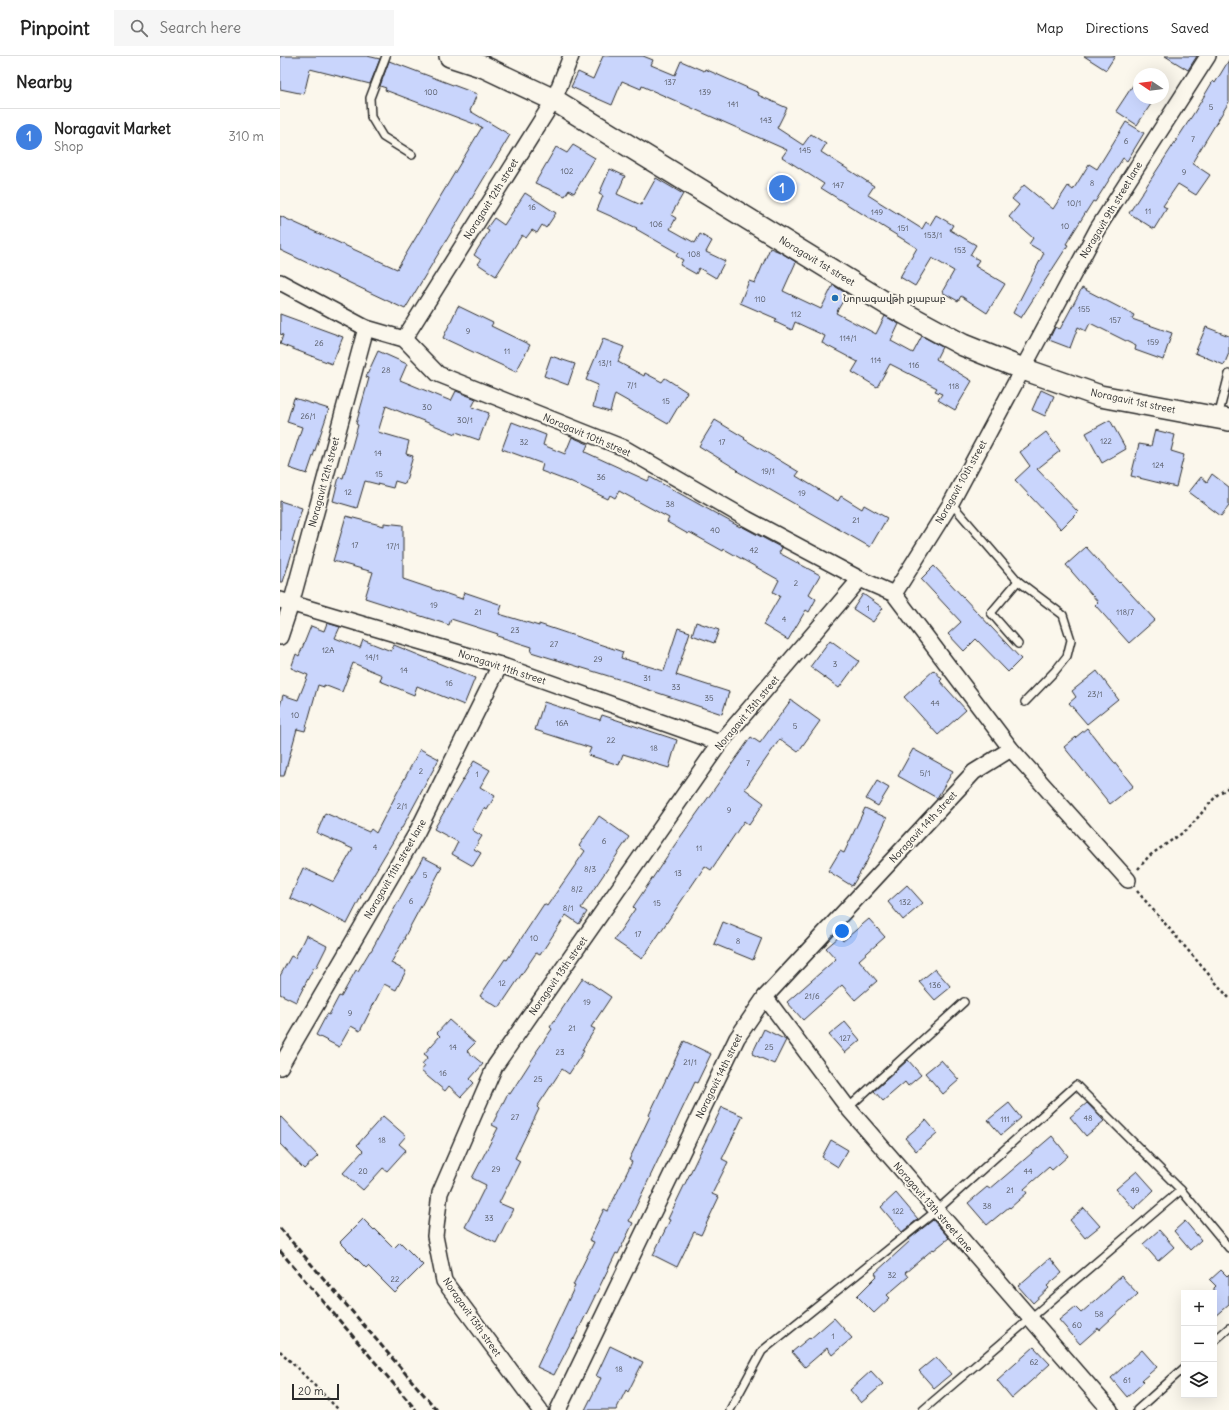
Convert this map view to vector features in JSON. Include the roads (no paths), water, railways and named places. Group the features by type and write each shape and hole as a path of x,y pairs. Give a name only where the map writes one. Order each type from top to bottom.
{"main road":[{"name":"Noragavit 1st street","path":"450,56 484,67 554,100 887,304 964,345 1023,369 1100,396 1223,420"}],"street":[{"name":"Noragavit 12th street","path":"404,339 554,100 571,56"},
{"name":"Noragavit 9th street lane","path":"1023,369 1098,228 1208,56"},
{"name":"Noragavit 10th street","path":"280,282 366,328 404,339 438,374 624,448 747,519 860,579 894,594 1011,749 1128,880"},
{"name":"Noragavit 12th street","path":"280,637 286,602 366,328"},
{"name":"Noragavit 10th street","path":"894,594 951,503 1023,369"},
{"name":"Noragavit 13th street","path":"540,1410 444,1281 435,1236 440,1193 495,1066 720,743 860,579"},
{"name":"Noragavit 11th street","path":"286,602 500,665 720,743"},
{"name":"Noragavit 11th street lane","path":"280,1067 417,832 500,665"},
{"name":"Noragavit 14th street","path":"558,1410 737,1038 765,997 974,772 1011,749"},
{"name":"Noragavit 13th street lane","path":"765,997 848,1108 1110,1410"}],"lane":[{"path":"386,56 370,98 371,117 383,137 412,156"},
{"path":"1223,420 1229,374"},
{"path":"951,503 1018,581 1063,615 1071,640 1067,656 1055,671 1025,702"},
{"path":"1018,581 991,613 1018,644"},
{"path":"848,1108 964,1002"},
{"path":"730,1410 762,1351 936,1211 1076,1085 1181,1190 1229,1248"},
{"path":"923,1410 1181,1190"},
{"path":"1217,1338 1229,1328"},
{"path":"1137,1410 1181,1371"}],"railway":[{"path":"280,1228 437,1410"},
{"path":"280,1251 416,1410"}],"place":[{"name":"Noragavit Market","path":"782,188"},
{"name":"Նորագավթի քյաբաբ","path":"835,298"}]}
